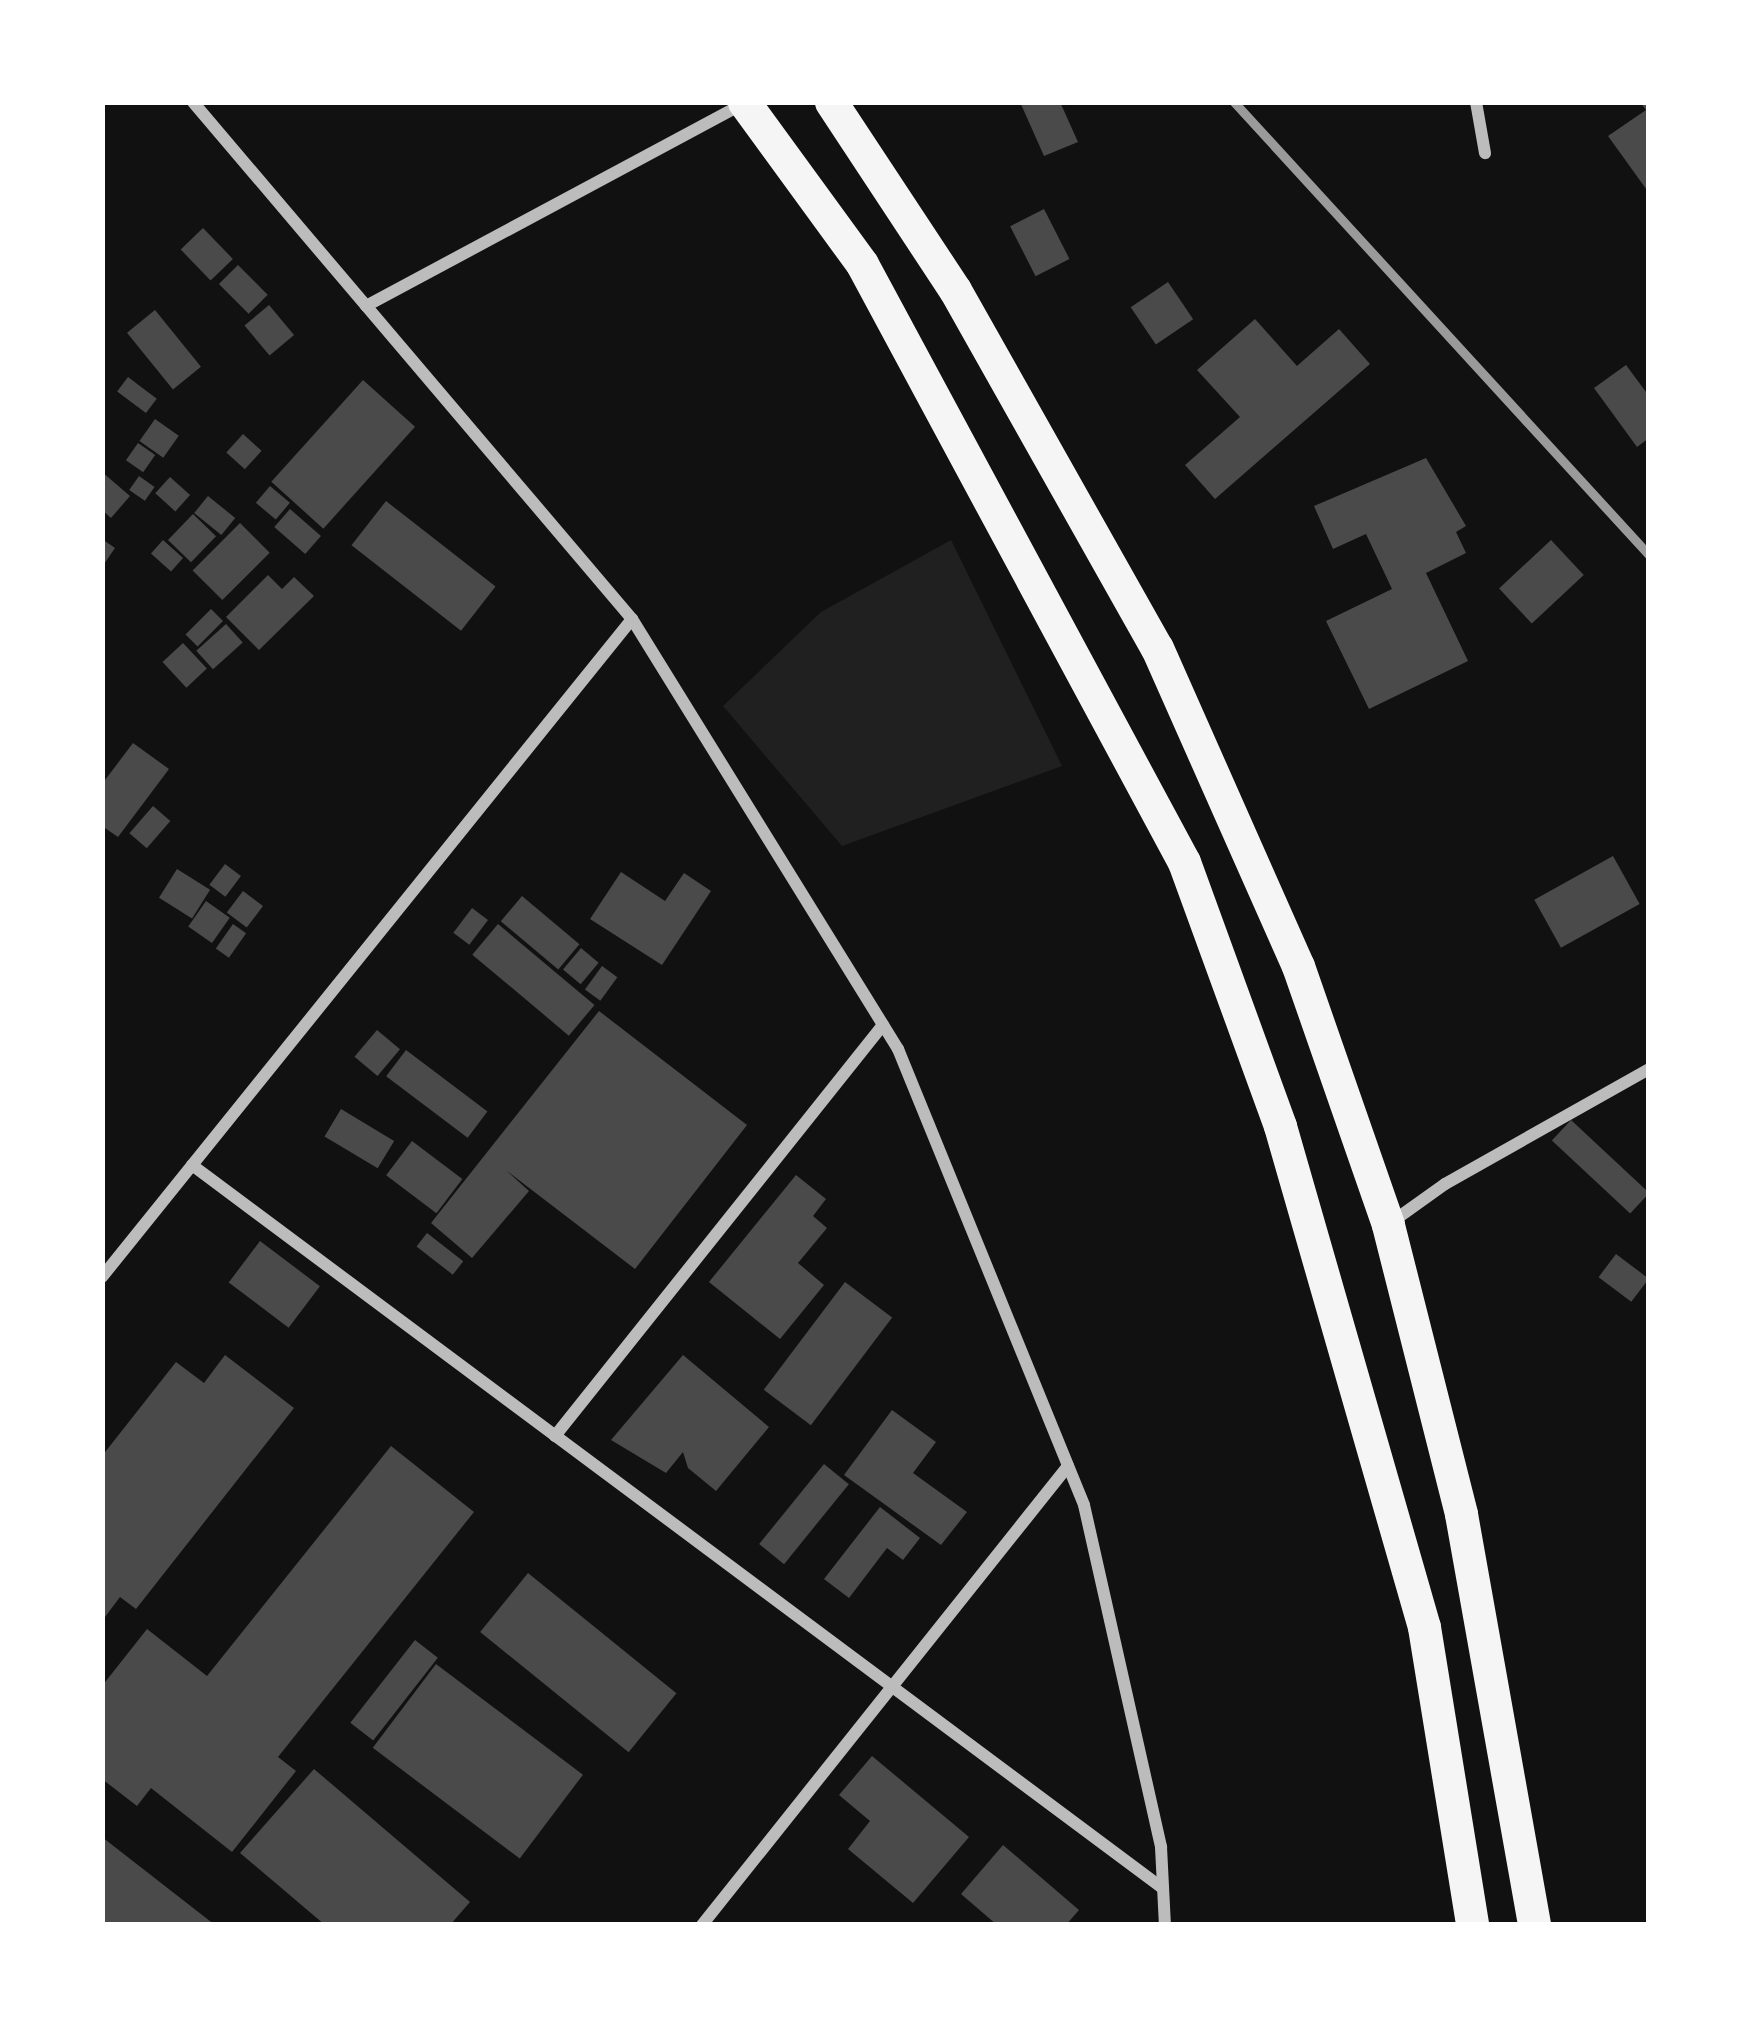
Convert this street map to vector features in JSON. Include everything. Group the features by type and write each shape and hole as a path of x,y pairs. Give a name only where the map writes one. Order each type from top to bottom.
{"highway":[{"path":"744,102 862,264 1184,862 1280,1126 1424,1627 1472,1925"},
{"path":"832,102 955,290 1156,648 1298,966 1388,1225 1461,1514 1534,1925"}],"street":[{"path":"194,102 632,619 883,1025 1084,1505 1161,1847 1165,1925"},
{"path":"366,306 744,102"},
{"path":"1476,102 1485,153"},
{"path":"102,1277 632,619"},
{"path":"555,1436 883,1025"},
{"path":"1388,1225 1445,1184 1649,1069"},
{"path":"192,1166 1161,1886"},
{"path":"702,1925 1068,1466"}],"shaded area":[{"path":"951,540 1062,766 842,846 723,706 821,612"}],"building":[{"path":"1020,102 1060,102 1078,142 1044,156"},
{"path":"1640,102 1649,102 1649,193 1608,136 1646,110"},
{"path":"1044,209 1069,259 1036,276 1010,226"},
{"path":"203,228 233,259 211,280 181,250"},
{"path":"238,265 268,295 249,314 219,284"},
{"path":"1168,282 1193,319 1156,344 1131,307"},
{"path":"269,305 294,335 270,355 244,326"},
{"path":"155,310 201,367 173,389 127,333"},
{"path":"1255,319 1297,366 1339,329 1370,364 1215,499 1185,465 1240,417 1197,370"},
{"path":"1626,365 1649,396 1649,438 1637,447 1594,388"},
{"path":"128,377 157,399 146,413 117,391"},
{"path":"363,380 415,427 323,529 271,482"},
{"path":"155,419 179,436 163,458 140,441"},
{"path":"243,434 262,451 245,469 226,453"},
{"path":"138,443 155,455 143,472 126,460"},
{"path":"1426,458 1466,526 1456,532 1466,553 1426,573 1468,661 1369,709 1326,621 1392,589 1366,534 1333,549 1314,506"},
{"path":"102,472 130,496 111,518 102,510"},
{"path":"139,476 155,487 145,501 129,490"},
{"path":"170,477 190,495 175,511 155,493"},
{"path":"270,486 290,503 276,520 256,503"},
{"path":"208,496 235,518 221,535 194,513"},
{"path":"386,501 496,587 461,631 352,545"},
{"path":"290,509 321,536 305,554 274,527"},
{"path":"193,514 216,536 191,562 168,540"},
{"path":"240,523 270,553 222,600 193,570"},
{"path":"102,539 115,548 102,567"},
{"path":"163,540 183,558 171,571 151,553"},
{"path":"1551,540 1584,575 1532,624 1499,588"},
{"path":"268,575 282,589 294,577 314,596 259,650 226,617"},
{"path":"211,609 223,621 198,646 186,634"},
{"path":"226,624 243,643 213,669 196,651"},
{"path":"183,643 207,669 186,688 163,662"},
{"path":"133,743 169,769 118,837 102,826 102,784"},
{"path":"153,806 170,821 147,848 129,833"},
{"path":"1613,856 1640,904 1561,948 1534,900"},
{"path":"225,864 241,876 225,897 209,885"},
{"path":"177,869 210,890 192,919 159,898"},
{"path":"621,872 665,901 684,873 711,891 662,965 590,919"},
{"path":"243,891 263,906 247,928 227,913"},
{"path":"522,896 579,944 558,969 501,921"},
{"path":"206,901 230,918 212,943 188,926"},
{"path":"472,908 488,920 469,945 453,933"},
{"path":"233,924 246,933 229,958 216,949"},
{"path":"498,924 595,1005 569,1036 472,955"},
{"path":"581,948 599,963 581,984 563,969"},
{"path":"602,966 617,977 600,1001 585,989"},
{"path":"599,1011 747,1125 635,1269 507,1171 529,1191 472,1258 431,1223"},
{"path":"377,1030 400,1049 377,1076 355,1057"},
{"path":"406,1050 487,1111 468,1138 386,1076"},
{"path":"341,1109 394,1141 378,1168 325,1136"},
{"path":"1571,1120 1649,1193 1630,1213 1552,1140"},
{"path":"412,1141 462,1179 436,1213 386,1175"},
{"path":"796,1175 826,1199 813,1216 827,1228 798,1263 824,1285 780,1339 709,1282"},
{"path":"427,1233 463,1261 453,1275 417,1246"},
{"path":"260,1241 320,1286 289,1328 229,1283"},
{"path":"1616,1254 1649,1279 1631,1302 1599,1277"},
{"path":"845,1282 892,1318 811,1425 764,1390"},
{"path":"225,1355 294,1408 136,1609 120,1597 102,1621 102,1456 176,1362 204,1383"},
{"path":"683,1355 769,1427 716,1491 688,1468 683,1452 666,1473 611,1440"},
{"path":"892,1410 936,1442 913,1473 967,1512 941,1545 844,1475"},
{"path":"391,1446 474,1512 278,1757 296,1771 232,1852 151,1788 137,1806 102,1779 102,1686 147,1629 207,1676"},
{"path":"824,1464 849,1484 784,1564 759,1544"},
{"path":"880,1507 920,1538 903,1560 887,1548 849,1598 824,1579"},
{"path":"528,1573 676,1693 629,1752 480,1632"},
{"path":"415,1640 438,1658 373,1741 350,1723"},
{"path":"436,1664 583,1775 520,1859 373,1748"},
{"path":"872,1756 969,1837 913,1903 848,1849 870,1821 839,1795"},
{"path":"314,1769 470,1902 450,1925 325,1925 240,1853"},
{"path":"102,1837 215,1925 102,1925"},
{"path":"1003,1845 1079,1910 1066,1925 997,1925 961,1894"}],"railway":[{"path":"1234,102 1649,555"}]}
